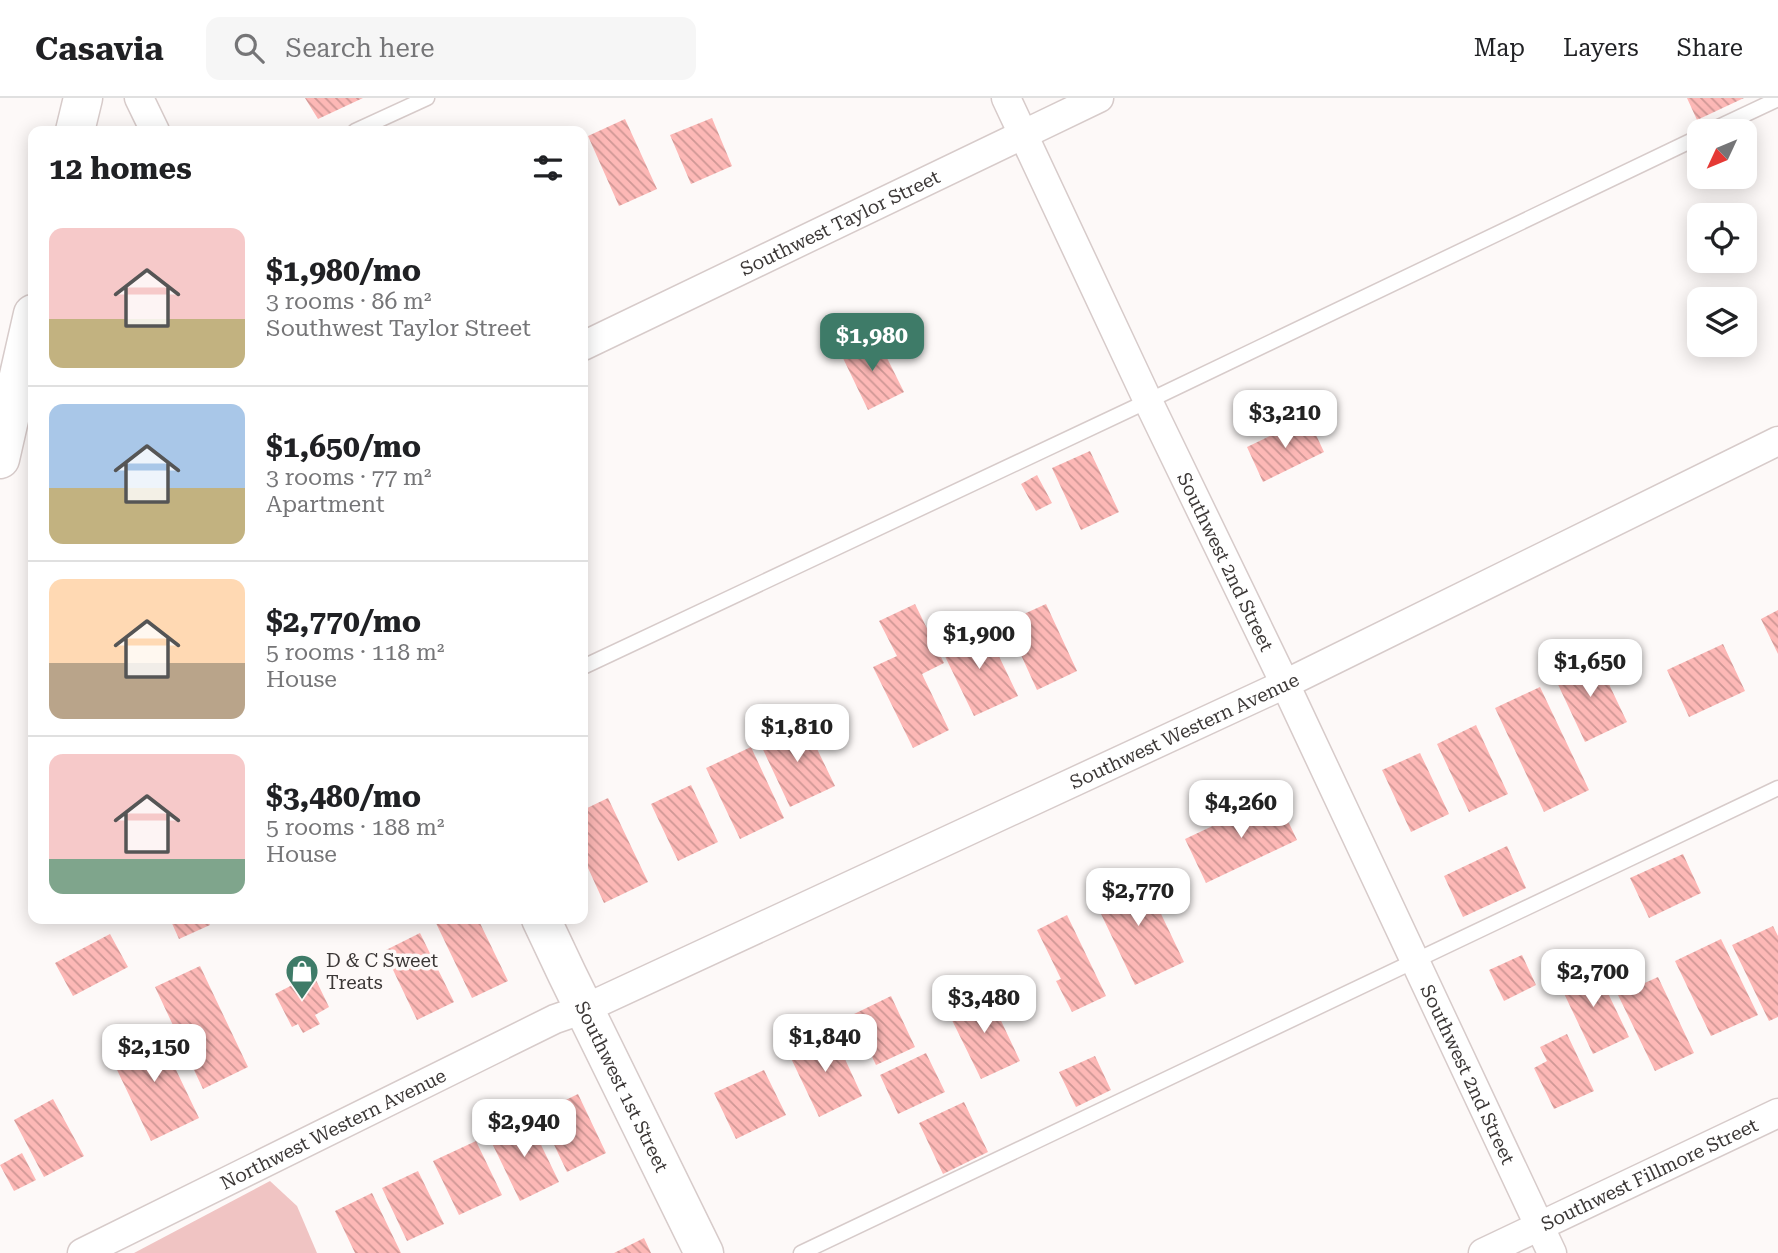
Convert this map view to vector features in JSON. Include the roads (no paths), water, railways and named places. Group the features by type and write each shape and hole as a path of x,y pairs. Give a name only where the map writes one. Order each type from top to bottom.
{"main road":[{"path":"76,126 83,98"},
{"path":"0,459 28,336"},
{"name":"Southwest 1st Street","path":"543,924 704,1253"}],"street":[{"path":"139,98 153,126"},
{"name":"Southwest 2nd Street","path":"1006,98 1552,1253"},
{"name":"Southwest Taylor Street","path":"588,344 1098,98"},
{"name":"Southwest Western Avenue","path":"584,1009 1285,684 1778,441"},
{"name":"Northwest Western Avenue","path":"82,1253 555,1019 584,1009"},
{"name":"Southwest Fillmore Street","path":"1483,1253 1778,1113"}],"lane":[{"path":"366,126 427,98"},
{"path":"1736,119 1778,99"},
{"path":"588,665 1149,401 1687,142"},
{"path":"801,1253 1778,788"}],"place":[{"name":"D & C Sweet Treats","path":"302,1001"}]}
